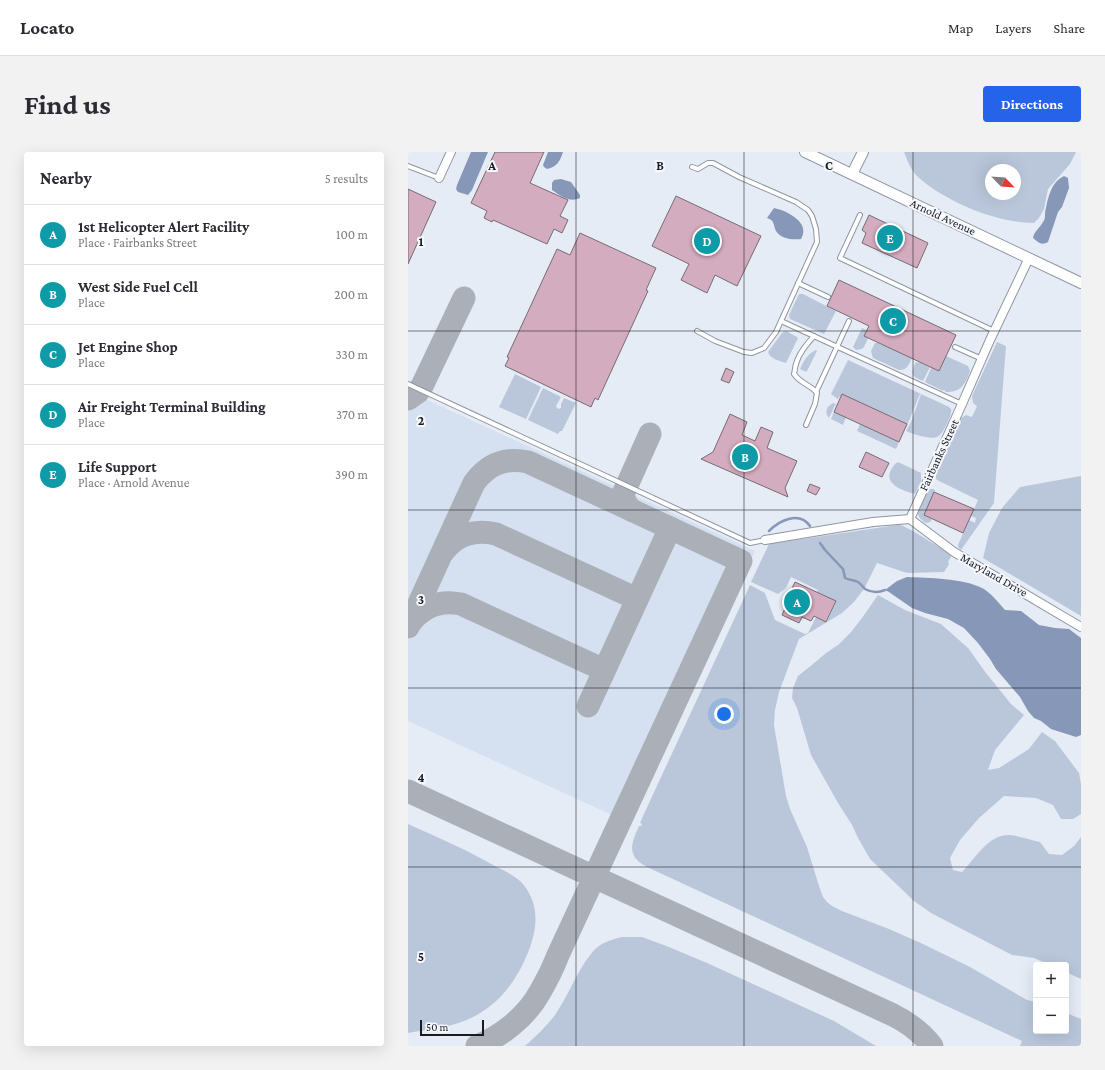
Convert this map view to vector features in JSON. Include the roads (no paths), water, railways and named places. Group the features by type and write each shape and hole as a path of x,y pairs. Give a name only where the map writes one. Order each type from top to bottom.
{"street":[{"path":"439,178 451,152"},
{"path":"808,154 822,152"},
{"path":"852,174 863,152"},
{"name":"Arnold Avenue","path":"808,154 1081,283"},
{"name":"Fairbanks Street","path":"910,519 1029,258"},
{"path":"765,540 873,522 910,519"},
{"name":"Maryland Drive","path":"910,519 954,552 1081,627"}],"lane":[{"path":"692,167 698,169 708,163 713,164 796,202 808,210 812,216 816,229 817,242 776,332 764,348 752,353 744,352 715,341 697,331"},
{"path":"408,166 439,178"},
{"path":"860,215 840,258 995,331"},
{"path":"798,284 828,298"},
{"path":"781,321 962,404"},
{"path":"806,425 815,404 816,392 849,321"},
{"path":"814,336 804,348 798,359 794,374 799,380 816,392"},
{"path":"955,347 982,359"},
{"path":"408,384 750,543 765,540"}],"water":[{"path":"471,152 488,152 472,190 468,195 458,192 456,189"},
{"path":"548,152 563,152 558,163 547,169 543,165"},
{"path":"1064,176 1068,178 1069,188 1062,207 1058,212 1048,242 1043,244 1040,243 1033,238 1044,220 1050,192 1059,179"},
{"path":"561,179 571,182 580,195 580,198 572,200 552,190 552,183 554,180"},
{"path":"774,208 786,212 801,223 803,233 801,239 787,238 778,234 773,221 767,218"},
{"path":"907,577 955,580 974,585 988,592 1005,610 1021,611 1039,625 1069,629 1081,638 1081,735 1076,737 1051,729 1041,721 1034,718 1020,697 996,669 978,643 964,628 948,619 912,608 885,590 897,581"}],"waterway":[{"path":"769,531 778,523 795,518 806,521 810,526"},
{"path":"820,543 843,569 845,578 858,582 865,589 873,592 885,590"}],"place":[{"name":"Life Support","path":"890,238"},
{"name":"Air Freight Terminal Building","path":"707,241"},
{"name":"Jet Engine Shop","path":"893,321"},
{"name":"West Side Fuel Cell","path":"745,457"},
{"name":"1st Helicopter Alert Facility","path":"797,602"}]}
